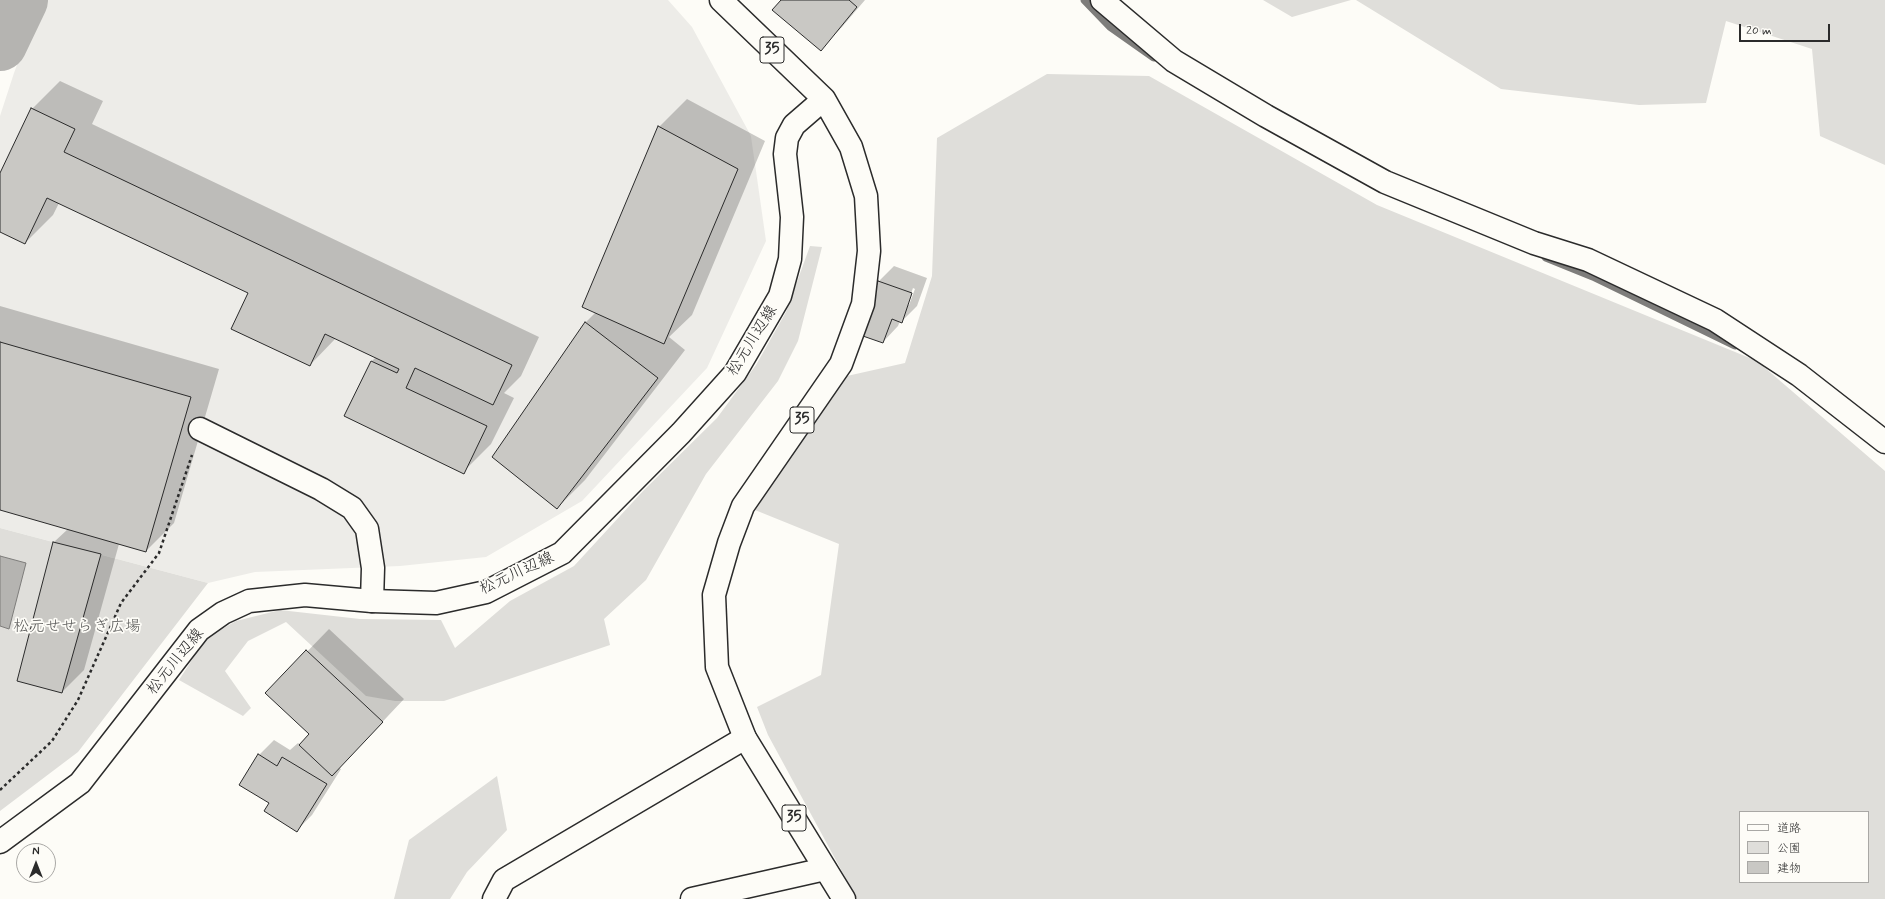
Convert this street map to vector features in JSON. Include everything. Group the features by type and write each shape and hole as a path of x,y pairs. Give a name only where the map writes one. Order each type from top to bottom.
{"main road":[{"name":"35","path":"721,0 824,99 851,147 866,196 870,251 863,304 841,364 743,506 729,543 714,595 717,667 745,738 844,899"},
{"path":"1102,0 1174,61 1266,116 1384,182 1534,243 1588,260 1715,320 1799,375 1885,442"},
{"name":"松元川辺線","path":"0,842 80,783 199,630 223,613 249,601 305,595 372,601 436,603 486,592 562,553 691,422 735,373 780,296 790,259 792,217 785,154 787,138 794,125 824,99"},
{"path":"200,430 321,489 352,508 367,529 373,568 372,601"},
{"path":"494,899 504,880 726,747 745,738"},
{"path":"692,899 825,869"}],"path":[{"path":"0,790 52,741 78,700 121,603 159,554 200,430"}],"shaded area":[{"path":"41,0 668,0 692,27 751,136 766,241 707,368 582,501 486,557 400,566 255,572 208,583 0,528 0,116"},
{"path":"0,556 26,563 9,629 0,626"}],"green space":[{"path":"1263,0 1351,0 1292,17"},
{"path":"1356,0 1885,0 1885,165 1820,136 1812,49 1726,21 1706,103 1639,105 1501,89"},
{"path":"1047,74 1149,76 1377,205 1757,361 1885,471 1885,899 857,899 768,735 757,707 821,675 839,544 755,510 829,380 905,363 932,276 937,138"},
{"path":"810,246 822,247 798,341 778,381 706,474 646,580 604,619 610,645 444,701 395,701 366,696 286,622 248,641 225,671 251,708 243,716 179,680 206,638 236,621 280,610 360,619 441,620 455,648 510,601 574,566 643,491 717,418 756,365 786,312"},
{"name":"松元せせらぎ広場","path":"0,528 208,583 78,752 0,811"},
{"path":"497,776 507,830 467,872 450,899 394,899 409,840"}],"building":[{"path":"781,0 849,0 857,7 821,51 772,10"},
{"path":"31,108 75,129 64,152 512,365 493,405 415,368 406,388 487,426 464,474 344,416 371,361 397,373 399,369 325,334 310,366 231,329 248,293 47,198 25,244 0,232 0,173"},
{"path":"658,126 738,169 664,344 582,307"},
{"path":"878,281 912,293 902,323 892,319 883,343 860,335"},
{"path":"585,322 658,378 557,509 492,457"},
{"path":"0,342 191,397 146,552 0,510"},
{"path":"53,542 101,554 62,693 17,681"},
{"path":"306,650 383,722 332,776 299,745 309,734 265,693"},
{"path":"258,754 277,766 282,757 327,784 297,832 264,811 269,803 239,785"}],"waterway":[{"path":"0,44 21,0"},
{"path":"1085,0 1110,26 1154,57"},
{"path":"1546,257 1593,276 1735,345"}]}
